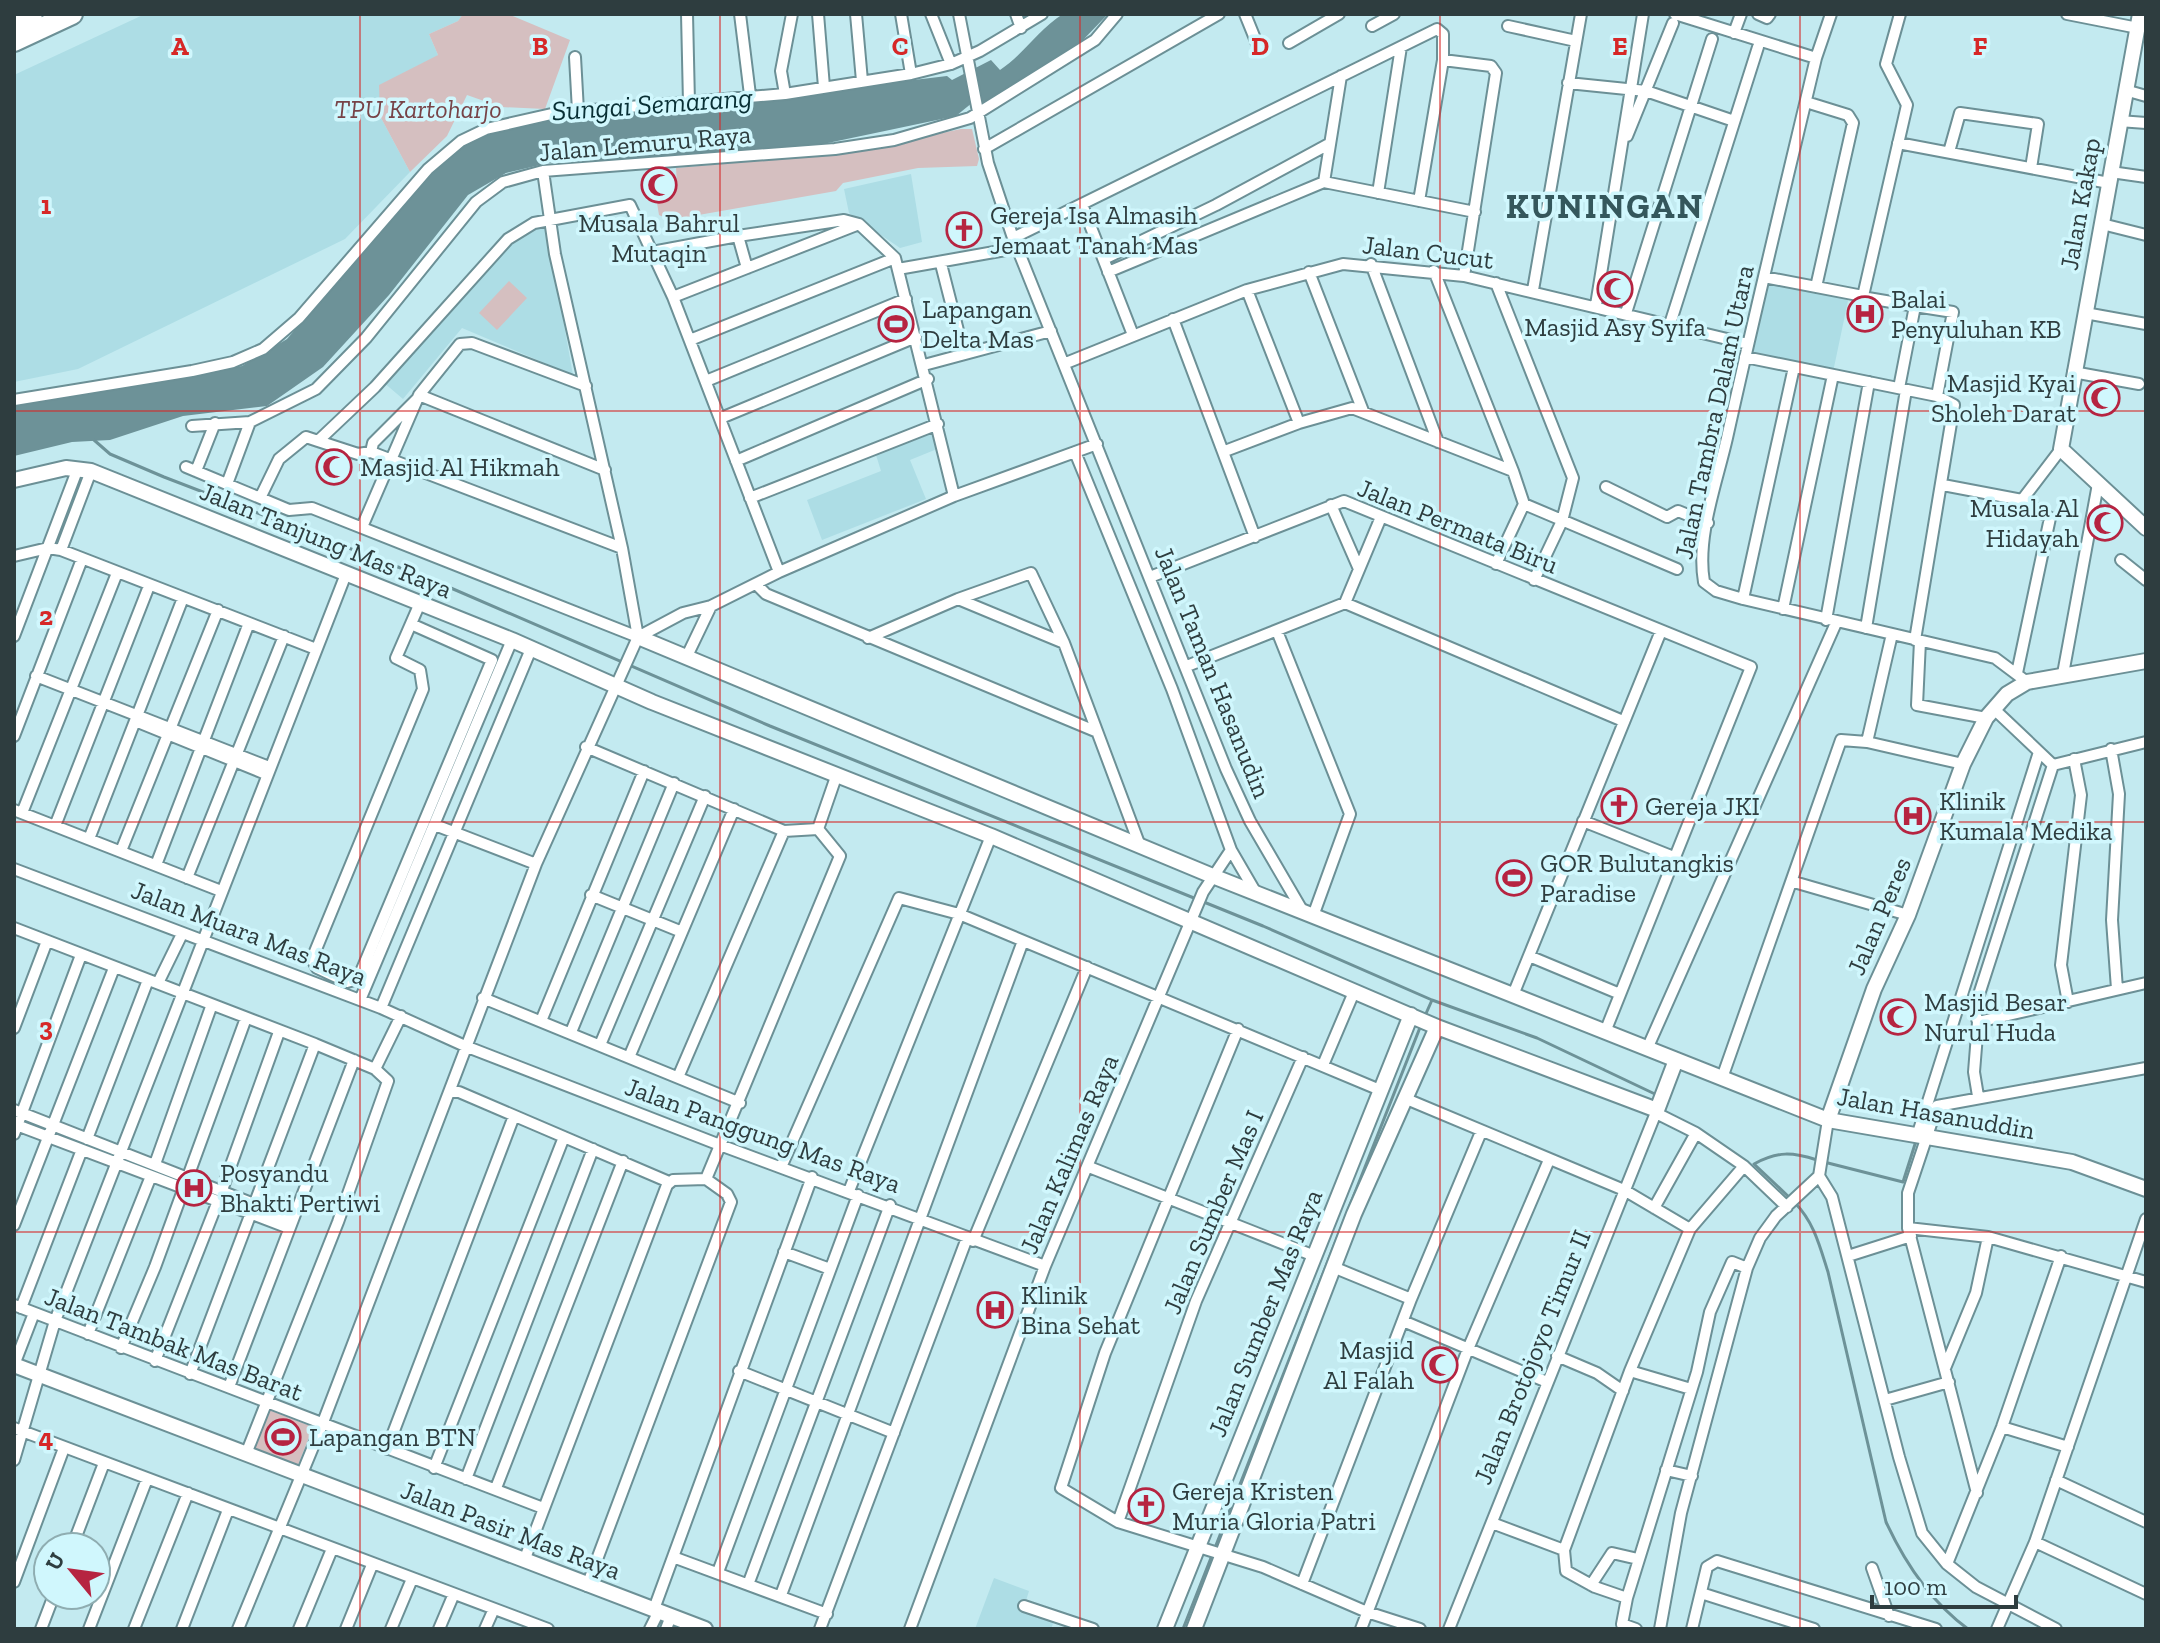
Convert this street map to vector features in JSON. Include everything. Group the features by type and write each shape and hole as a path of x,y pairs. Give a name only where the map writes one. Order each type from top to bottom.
{"highway":[{"path":"14,23 32,14"},
{"path":"14,41 72,14"}],"street":[{"path":"687,14 689,103"},
{"path":"740,14 750,95"},
{"path":"785,94 781,71 792,14"},
{"path":"818,14 824,87"},
{"path":"856,14 862,81"},
{"path":"901,14 911,74"},
{"path":"931,14 951,64"},
{"name":"Jalan Taman Hasanudin","path":"959,14 971,60 984,149 1015,243 1066,363 1226,769 1250,821 1307,913"},
{"path":"1016,14 1021,28"},
{"path":"14,400 206,368 263,349 299,318 417,180 461,141 520,119 578,111 785,94 911,74 971,60 1042,14"},
{"name":"Jalan Lemuru Raya","path":"192,426 250,422 316,389 345,361 456,222 483,195 503,182 543,171 835,149 894,140 979,111 1095,40 1117,14"},
{"path":"984,149 1219,14"},
{"path":"1245,14 1258,46"},
{"path":"1372,26 1394,14"},
{"path":"1533,290 1581,14"},
{"path":"1596,305 1643,14"},
{"path":"1734,33 1741,14"},
{"path":"1758,14 1767,18 1770,14"},
{"name":"Jalan Tambra Dalam Utara","path":"1831,14 1816,58 1745,357 1708,523 1701,567 1704,582 1716,591 1743,599 1995,658 2022,678"},
{"path":"1862,297 1907,103 1886,64 1900,14"},
{"path":"2067,14 2139,21"},
{"path":"1289,43 1335,16"},
{"path":"1621,150 1674,18 1816,58"},
{"name":"Jalan Kakap","path":"2061,449 2139,21"},
{"path":"1508,26 1576,41"},
{"path":"690,340 897,263 941,264 1015,243 1437,29 1443,34 1443,60 1419,201"},
{"path":"1626,313 1712,39"},
{"path":"1378,193 1401,47"},
{"path":"1670,324 1758,47"},
{"path":"575,57 578,111"},
{"path":"1443,60 1491,66 1496,73 1464,276"},
{"path":"1324,182 1341,76"},
{"path":"1568,83 1646,91 1734,121"},
{"path":"2125,90 2146,96"},
{"path":"1806,102 1842,112 1853,123 1816,287"},
{"path":"1949,152 1960,113 2038,124 2031,168"},
{"path":"2119,121 2146,123"},
{"path":"1898,143 2031,168 2110,178 2146,177"},
{"path":"1104,259 1216,205 1329,144"},
{"path":"238,1629 322,1425 536,864 637,634 622,548 550,218 543,171"},
{"path":"1108,272 1324,182 1475,212"},
{"path":"318,441 375,387 508,239 527,225 550,218 630,205 673,297 779,572"},
{"path":"1083,207 1133,335"},
{"path":"652,252 844,220 859,224 897,263 928,379 954,496"},
{"path":"673,297 859,224"},
{"path":"2102,224 2146,235"},
{"path":"791,229 794,249"},
{"path":"738,236 747,268"},
{"path":"941,264 964,354"},
{"name":"Jalan Cucut","path":"1066,363 1247,290 1343,264 1371,264 1464,276 1596,305 1748,344"},
{"path":"1371,264 1438,442"},
{"path":"1434,271 1524,504 1496,564"},
{"path":"1309,272 1363,411"},
{"path":"1764,277 1954,313 1937,396"},
{"path":"1496,283 1573,478 1562,521 1534,580"},
{"path":"1247,290 1299,423"},
{"path":"706,381 906,299"},
{"path":"1866,628 1915,306"},
{"path":"2085,313 2146,324"},
{"path":"1173,319 1255,537"},
{"path":"924,365 1051,331"},
{"path":"721,418 916,337"},
{"path":"371,452 373,443 419,396 458,346 465,343 586,386"},
{"path":"1745,357 1950,401 1955,411 1918,640 1917,705 1989,713 2053,765"},
{"path":"1743,599 1794,367"},
{"path":"2073,372 2139,384"},
{"path":"1783,609 1833,375"},
{"path":"736,461 928,379"},
{"path":"1647,1049 1831,621 1869,382"},
{"path":"362,527 419,396"},
{"path":"419,396 605,470"},
{"path":"1225,451 1344,408 1363,411 1513,471"},
{"path":"227,484 250,422"},
{"path":"215,423 191,469 289,510 312,508 637,634 683,613 711,606 779,572 954,496 1097,444"},
{"path":"750,498 938,424"},
{"path":"261,496 279,459 306,437 358,454 371,452 622,548"},
{"path":"2022,500 2061,449 2146,528"},
{"name":"Jalan Taman Hasanudin","path":"1075,452 1172,689 1231,850 1256,893"},
{"path":"14,480 84,470"},
{"path":"14,636 48,548 84,470"},
{"path":"61,550 84,470"},
{"name":"Jalan Tanjung Mas Raya","path":"84,470 616,682 1193,918"},
{"path":"2063,674 2098,484"},
{"path":"1943,485 2022,500 2050,518 2022,678"},
{"path":"1606,487 1667,517 1678,511 1708,523"},
{"name":"Jalan Permata Biru","path":"1150,577 1344,501 1751,667 1676,858"},
{"path":"1524,504 1677,569"},
{"path":"1331,505 1359,569"},
{"path":"1187,666 1345,603 1381,517"},
{"path":"14,556 48,548 61,550 316,649"},
{"path":"14,736 82,559"},
{"path":"2121,560 2146,580"},
{"path":"117,573 18,811 221,891"},
{"path":"868,638 958,599 1031,573 1064,643 1140,846"},
{"path":"14,1460 19,1430 40,1375 55,1321 346,574"},
{"path":"756,584 766,594 1095,731"},
{"path":"55,826 149,586"},
{"path":"89,839 183,598"},
{"path":"958,599 1064,643"},
{"path":"411,624 490,658 491,663 358,979 342,981 317,968 312,959 423,689 420,670 396,658 420,603"},
{"path":"1345,603 1623,721"},
{"path":"687,656 711,606"},
{"path":"121,851 218,610"},
{"path":"156,865 249,623"},
{"path":"1277,631 1350,814 1307,913"},
{"path":"1513,995 1661,631"},
{"name":"Jalan Hasanuddin","path":"637,634 1215,877 1828,1120 2072,1162 2146,1189"},
{"path":"1867,742 1892,634"},
{"path":"187,878 284,636"},
{"path":"360,1000 512,640"},
{"path":"381,1008 531,649"},
{"name":"Jalan Peres","path":"1828,1120 1874,989 1908,915 1963,764 1989,713 2022,678 2146,661"},
{"path":"35,678 268,771"},
{"path":"1722,1078 1794,882 1841,740 1867,742 1963,764"},
{"path":"2053,765 2146,742"},
{"path":"586,747 784,831 818,829"},
{"path":"2111,749 2119,794 2112,920 2117,989"},
{"path":"1977,1493 1909,1232 1908,1193 2039,752"},
{"path":"2068,1002 2061,965 2081,795 2074,759"},
{"path":"1978,1096 1974,1072 1978,1022 1974,1013 1976,1004 2053,765"},
{"path":"541,1021 644,771"},
{"path":"818,829 837,774"},
{"path":"571,1032 674,783"},
{"path":"600,1045 705,796"},
{"path":"630,1055 734,809"},
{"path":"1583,821 1676,858 1605,1032"},
{"path":"435,825 536,864"},
{"path":"706,1179 740,1103 840,853 818,829"},
{"path":"679,1075 784,831"},
{"path":"718,1572 788,1388 853,1193 991,836"},
{"name":"Jalan Kalimas Raya","path":"910,1629 1045,1266 1203,892 1231,850"},
{"name":"Jalan Muara Mas Raya","path":"14,869 381,1008 465,1046"},
{"path":"1794,882 1908,915"},
{"path":"591,895 682,932"},
{"path":"782,1165 895,901 906,897 959,914 1380,1090"},
{"path":"1193,918 1435,1026 1660,1104 1791,1203"},
{"path":"14,928 153,981 211,1007 315,1044 386,1076 388,1086 343,1208 246,1454"},
{"path":"87,1139 153,981 182,934"},
{"path":"14,1028 47,941"},
{"path":"781,1595 1023,941"},
{"path":"81,955 18,1111 15,1127 151,1176 185,1183 290,1224"},
{"path":"1529,956 1620,994"},
{"path":"820,1629 970,1239 1087,967"},
{"path":"14,1225 114,968"},
{"path":"1978,1022 2146,983"},
{"path":"1323,1065 1354,992"},
{"path":"483,998 679,1075 740,1103"},
{"path":"155,1164 211,1007"},
{"path":"375,1069 401,1016"},
{"name":"Jalan Sumber Mas Raya","path":"1165,1629 1200,1549 1312,1255 1412,1016"},
{"path":"121,1348 246,1018"},
{"name":"Jalan Sumber Mas Raya","path":"1194,1629 1333,1267 1435,1026"},
{"path":"1238,1029 1105,1353 1061,1488 1118,1522 1223,1556 1302,1584 1367,1612 1420,1629"},
{"path":"155,1361 220,1196 279,1032"},
{"path":"190,1374 315,1044"},
{"name":"Jalan Panggung Mas Raya","path":"465,1046 1045,1266"},
{"name":"Jalan Sumber Mas I","path":"1118,1522 1196,1301 1303,1057"},
{"path":"229,1387 354,1060"},
{"path":"1660,1104 1676,1060"},
{"path":"1924,1136 1939,1104 2146,1068"},
{"path":"450,1092 459,1092 669,1182 706,1179 727,1194 731,1202 587,1586"},
{"path":"1404,1098 1624,1190 1690,1229"},
{"name":"Jalan Brotojoyo Timur II","path":"1449,1629 1660,1104"},
{"path":"18,1111 155,1164 185,1183"},
{"path":"387,1449 514,1116"},
{"path":"1660,1629 1681,1513 1747,1268 1760,1238 1819,1174 1828,1120"},
{"path":"1302,1584 1411,1299 1481,1132"},
{"path":"1654,1208 1696,1133"},
{"path":"434,1468 564,1137"},
{"path":"466,1479 593,1149"},
{"path":"18,1306 81,1152"},
{"path":"1361,1629 1468,1349 1549,1160"},
{"path":"496,1488 623,1161"},
{"path":"1627,1598 1591,1585 1564,1569 1564,1550 1630,1371 1690,1229 1744,1166"},
{"path":"1089,1167 1312,1255"},
{"path":"1819,1174 1832,1197 1922,1533 1947,1564 1976,1587 2056,1629"},
{"path":"88,1334 151,1176"},
{"path":"650,1629 663,1616 673,1557 812,1177"},
{"path":"524,1561 669,1182"},
{"path":"749,1582 890,1205"},
{"path":"1997,1629 2035,1542 2146,1219"},
{"path":"1848,1256 1909,1232 1988,1237 2127,1274 2146,1282"},
{"path":"1945,1368 1976,1293 1988,1237"},
{"path":"784,1252 830,1269"},
{"path":"1947,1564 2002,1427 2061,1256"},
{"path":"1636,1629 1622,1624 1627,1598 1691,1389 1710,1312 1732,1261 1747,1268"},
{"path":"1333,1267 1411,1299"},
{"name":"Jalan Tambak Mas Barat","path":"18,1306 543,1508"},
{"path":"14,1365 34,1313"},
{"path":"1403,1321 1547,1382"},
{"path":"1557,1356 1597,1373 1623,1391"},
{"name":"Jalan Pasir Mas Raya","path":"14,1365 663,1616 705,1629"},
{"path":"739,1371 788,1388 817,1403 894,1433"},
{"path":"1630,1371 1691,1389"},
{"path":"1885,1400 1949,1382"},
{"path":"2002,1427 2068,1447"},
{"path":"19,1430 532,1626 548,1629"},
{"path":"14,1582 64,1448"},
{"path":"78,1531 104,1463"},
{"path":"1666,1470 1692,1476"},
{"path":"89,1629 147,1479"},
{"path":"2056,1480 2146,1522"},
{"path":"134,1629 188,1493"},
{"path":"182,1629 228,1510"},
{"path":"1492,1523 1564,1550"},
{"path":"2035,1542 2146,1594"},
{"path":"299,1629 332,1549"},
{"path":"1591,1585 1612,1553 1638,1559"},
{"path":"673,1557 749,1582 827,1614"},
{"path":"1692,1629 1707,1567 1717,1561 1936,1629"},
{"path":"346,1629 372,1565"},
{"path":"1872,1568 1889,1616"},
{"path":"391,1629 412,1579"},
{"path":"1701,1593 1814,1629"},
{"path":"439,1629 453,1596"},
{"path":"1024,1606 1093,1629"},
{"path":"485,1629 493,1611"}],"shaded area":[{"path":"145,14 463,14 458,21 429,34 438,55 380,116 410,172 345,239 78,369 14,382 14,75"},
{"path":"1063,14 1108,14 1082,41 986,105 978,98 956,116 823,144 750,154 553,162 506,173 468,195 389,295 323,367 267,406 183,416 110,440 72,442 14,456 14,406 242,366 287,339 451,150 492,130 574,114 682,108 947,76 952,80 991,60 1000,70"},
{"path":"911,174 922,242 900,248 849,213 844,189"},
{"path":"546,224 573,375 462,328 403,399 383,382 506,244 524,231"},
{"path":"1769,283 1849,296 1833,372 1753,353"},
{"path":"931,434 937,449 910,460 926,499 822,540 807,500 881,471 876,455"},
{"path":"994,1578 1029,1591 1023,1610 1054,1621 1051,1629 975,1629"}],"green space":[{"name":"TPU Kartoharjo","path":"463,14 508,14 570,40 545,109 501,107 467,95 447,136 410,172 380,116 379,85 438,55 429,34 458,21"},
{"path":"972,129 979,159 977,166 918,168 843,183 836,191 670,220 659,215 657,203 677,183 676,168 846,153"},
{"path":"509,281 527,298 497,330 479,313"},
{"name":"Lapangan BTN","path":"269,1410 313,1427 298,1465 254,1448"}],"waterway":[{"path":"94,440 110,454 164,477 437,582 770,726 1263,926 1432,1000 1537,1038 1657,1095"},
{"path":"1424,1018 1432,1000"},
{"path":"1183,1629 1421,1025"},
{"path":"1824,1162 1903,1182 1916,1141"},
{"path":"1790,1198 1754,1164 1785,1154 1817,1160"},
{"path":"1795,1203 1812,1227 1828,1272 1886,1522 1920,1581 1942,1607 1968,1629"}],"place":[{"name":"Musala Bahrul Mutaqin","path":"659,185"},
{"name":"Gereja Isa Almasih Jemaat Tanah Mas","path":"964,230"},
{"name":"Masjid Asy Syifa","path":"1615,289"},
{"name":"Balai Penyuluhan KB","path":"1865,314"},
{"name":"Lapangan Delta Mas","path":"896,324"},
{"name":"Masjid Kyai Sholeh Darat","path":"2102,398"},
{"name":"Masjid Al Hikmah","path":"334,467"},
{"name":"Musala Al Hidayah","path":"2105,523"},
{"name":"Gereja JKI","path":"1619,806"},
{"name":"Klinik Kumala Medika","path":"1913,816"},
{"name":"GOR Bulutangkis Paradise","path":"1514,878"},
{"name":"Masjid Besar Nurul Huda","path":"1898,1017"},
{"name":"Posyandu Bhakti Pertiwi","path":"194,1188"},
{"name":"Klinik Bina Sehat","path":"995,1310"},
{"name":"Masjid Al Falah","path":"1440,1365"},
{"name":"Lapangan BTN","path":"283,1437"},
{"name":"Gereja Kristen Muria Gloria Patri","path":"1146,1506"}],"district":[{"name":"KUNINGAN","path":"1605,206"}],"water label":[{"name":"Sungai Semarang","path":"652,104"}]}
